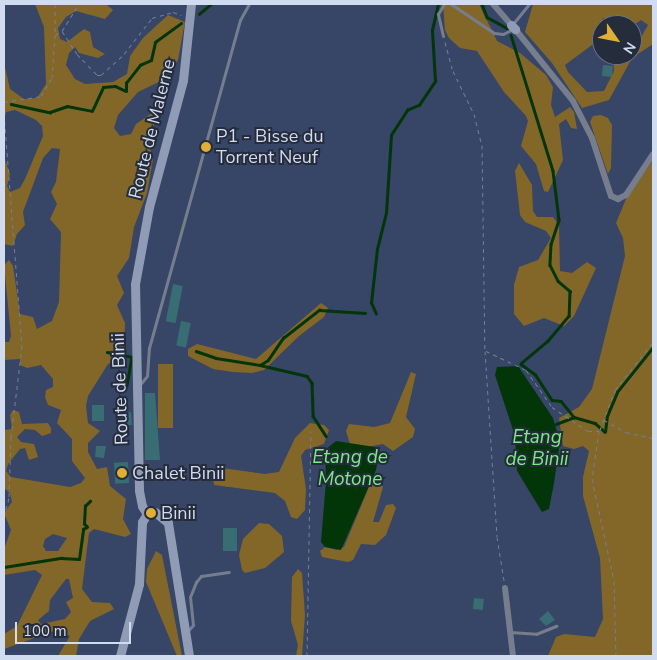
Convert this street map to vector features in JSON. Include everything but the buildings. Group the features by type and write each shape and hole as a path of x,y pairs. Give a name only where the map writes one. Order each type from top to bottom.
{"street":[{"name":"Route de Malerne","path":"138,260 149,207 180,93 191,4"},
{"path":"493,4 573,101 592,138 611,196 618,199 626,195 653,154"},
{"name":"Route de Binii","path":"138,260 134,302 135,390 139,490 142,506 147,514"},
{"path":"120,656 137,598 142,522 147,514 158,512 168,523 189,656"},
{"path":"505,588 512,656"}],"lane":[{"path":"135,390 147,376 149,348 240,20 249,4"},
{"path":"443,36 438,8 444,4"},
{"path":"451,4 494,32 503,34 513,27 529,4"},
{"path":"186,634 193,625 190,598 196,582 202,576 229,572"},
{"path":"510,632 536,634 556,626"}],"path":[{"path":"55,35 62,31 79,4"},
{"path":"4,102 41,96 52,78 55,35 54,5"},
{"path":"62,31 82,59 97,75 101,75 124,54 152,18 173,12 190,15"},
{"path":"443,36 449,62 474,114 481,139 485,351 496,529 505,588"},
{"path":"4,114 22,346 11,437 9,498 4,516"},
{"path":"616,656 614,581 592,479 599,431 616,390 653,342"},
{"path":"485,351 526,370 552,407 588,431 599,431"},
{"path":"604,420 626,432 653,438"},
{"path":"307,656 311,431"}],"shaded area":[{"path":"35,4 99,4 107,5 113,10 105,19 76,11 66,17 58,28 60,39 67,42 84,29 90,32 93,47 105,54 98,58 79,53 75,47 69,53 66,65 75,79 85,84 113,82 127,74 130,56 143,38 168,15 185,22 178,60 163,80 138,92 118,115 114,128 120,136 131,134 136,124 155,111 157,119 147,138 153,159 147,193 134,227 129,258 117,276 124,293 117,305 125,323 124,352 121,359 108,364 88,396 86,406 88,423 100,431 88,443 88,452 97,469 107,467 110,486 126,499 123,519 131,534 125,537 94,529 89,533 82,589 92,602 110,603 114,609 90,621 79,639 76,656 58,656 70,636 54,631 4,649 4,634 17,626 42,575 35,570 4,575 4,549 11,530 4,513 12,502 10,493 4,488 4,430 12,429 10,415 13,410 19,412 22,424 48,423 51,433 42,436 35,430 25,429 17,437 21,442 34,444 38,457 29,460 25,448 20,449 8,464 6,471 11,477 70,487 81,483 85,478 72,461 72,439 57,423 61,410 48,405 45,397 46,390 53,387 53,379 41,365 27,368 20,365 20,359 4,360 4,342 9,342 11,336 4,265 9,260 13,266 20,314 33,317 37,329 52,321 59,302 61,232 50,219 57,204 51,192 56,182 60,149 52,148 43,158 23,212 25,225 17,234 13,246 4,244 4,157 10,174 7,186 10,192 20,188 43,136 42,126 36,120 15,110 6,112 4,120 4,63 10,89 24,99 37,98 46,84 44,27","holes":["53,534 67,538 58,551 46,551 43,546 45,539","66,579 69,579 73,598 66,602 71,612 65,619 41,624 38,620 49,611 50,600"]},
{"path":"443,4 479,4 497,41 520,53 546,75 553,87 551,105 555,117 570,107 574,112 577,129 571,128 566,119 559,124 563,160 548,192 544,191 536,164 521,146 528,121 526,116 504,92 477,51 460,48 449,38 445,30"},
{"path":"533,4 653,4 653,44 642,51 642,36 648,25 642,21 642,15 592,15 592,45 565,65 568,72 587,92 604,91 614,71 614,65 628,65 609,100 582,108 552,63 525,32"},
{"path":"601,115 608,118 612,125 611,168 608,174 590,122 593,116"},
{"path":"653,160 653,656 548,656 556,637 564,634 595,637 603,619 600,558 583,496 583,477 589,451 583,446 574,449 563,446 559,418 579,407 592,389 625,256 623,238 616,223 626,199"},
{"path":"519,163 532,185 533,211 537,217 553,217 559,225 560,271 572,273 587,262 596,268 574,316 564,326 544,318 524,326 514,314 514,285 519,267 538,260 551,238 546,231 525,222 520,215 515,171"},
{"path":"321,303 328,308 324,317 299,336 264,370 252,373 213,369 188,356 188,349 197,344 256,359"},
{"path":"158,364 173,364 173,428 158,428"},
{"path":"411,372 416,374 406,417 415,429 413,437 393,451 383,444 367,447 350,444 346,431 349,424 374,427 390,423"},
{"path":"310,423 324,425 329,430 324,444 305,450 301,456 306,489 305,510 297,519 291,517 285,501 275,493 214,485 212,474 222,468 265,474 279,472 295,438"},
{"path":"375,479 383,487 373,522 379,522 386,505 393,504 396,508 386,535 375,545 361,544 353,560 348,562 322,557 320,551 325,547 337,550 344,547 371,482"},
{"path":"259,523 269,524 282,536 284,552 265,568 245,573 242,570 239,555 243,539"},
{"path":"156,551 162,555 182,656 177,656 146,582 147,569"},
{"path":"298,569 302,573 305,615 302,656 296,656 298,645 291,621 292,577"}],"water":[{"name":"Etang de Binii","path":"518,366 553,418 558,435 559,449 549,509 542,512 517,471 515,436 495,375 497,367"},
{"name":"Etang de Motone","path":"336,441 375,447 380,451 376,470 341,550 325,547 321,542 326,481 325,450"}],"waterway":[{"path":"199,14 211,4"},
{"path":"376,314 371,303 377,249 386,213 391,135 407,110 419,105 435,81 432,30 438,4"},
{"path":"482,4 487,17 507,28"},
{"path":"11,104 50,112 67,106 92,111 103,87 115,86 126,91 126,83 140,65 151,60 155,42 181,23"},
{"path":"511,35 553,171 559,220 551,244 550,265 558,281 570,291 569,316 548,341 521,364 535,374 552,400 561,401 574,417"},
{"path":"196,351 216,358 260,365 268,360 283,338 319,310 365,313"},
{"path":"556,424 574,417 595,423 605,432 607,416 617,392 653,347"},
{"path":"107,352 132,357 127,386"},
{"path":"260,365 307,376 312,383 313,416 326,436"},
{"path":"4,567 61,558 79,559 83,529 87,527 84,524 85,506 90,501"}],"place":[{"name":"P1 - Bisse du Torrent Neuf","path":"206,147"},
{"name":"Chalet Binii","path":"122,473"},
{"name":"Binii","path":"151,513"}]}
